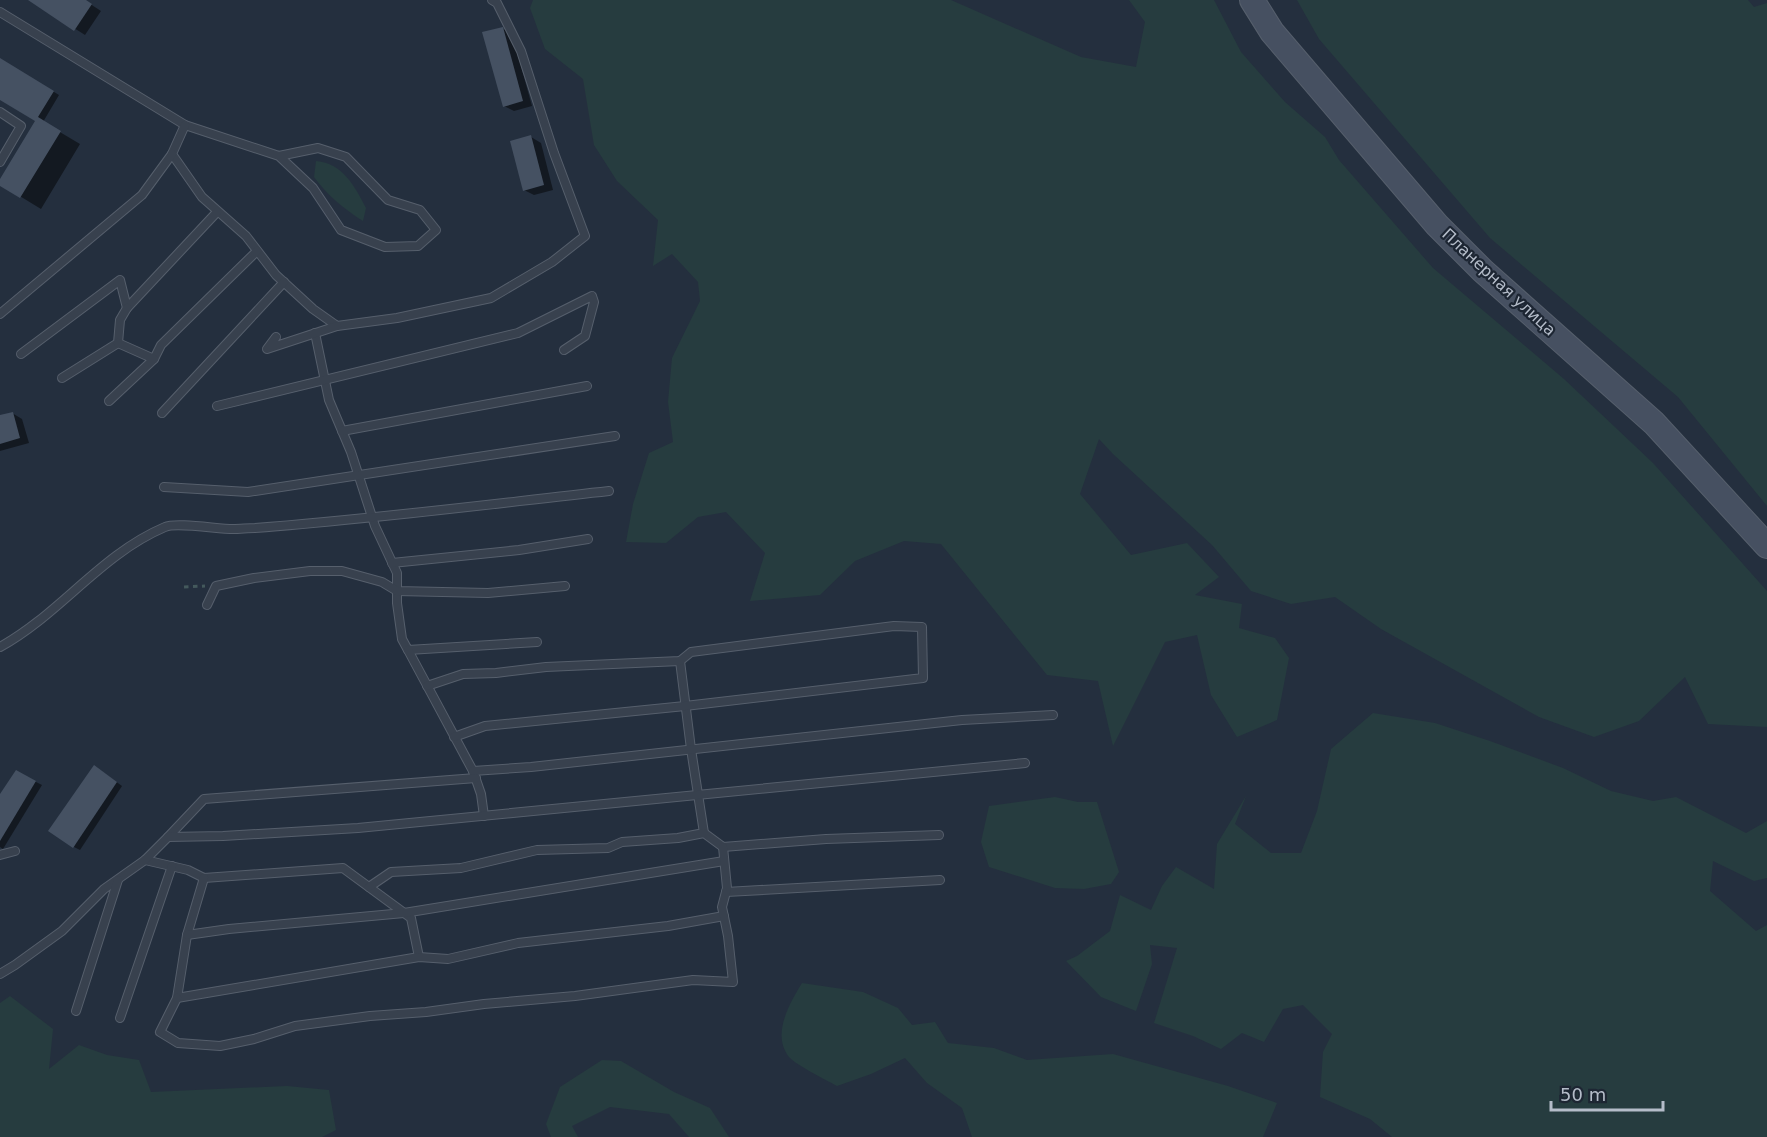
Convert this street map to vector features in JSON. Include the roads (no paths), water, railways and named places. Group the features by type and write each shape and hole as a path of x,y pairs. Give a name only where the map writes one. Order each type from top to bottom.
{"main road":[{"name":"Планерная улица","path":"1252,0 1272,32 1437,225 1483,271 1654,423 1767,546"}],"lane":[{"path":"276,337 267,349 337,326 397,318 491,298 552,262 585,236 554,153 521,51 497,3 492,0"},
{"path":"0,12 185,125 279,156 313,188 341,230 385,247 418,246 436,230 420,210 388,200 346,156 318,148 279,156"},
{"path":"0,112 21,126 0,162"},
{"path":"0,314 142,195 172,154 185,125"},
{"path":"172,154 202,197 246,236 284,282 313,309 337,326"},
{"path":"118,343 120,320 127,308 217,212"},
{"path":"109,401 154,359 161,345 257,251"},
{"path":"21,354 120,280 127,308"},
{"path":"162,413 284,282"},
{"path":"217,406 518,333 592,296 594,302 585,336 564,350"},
{"path":"315,333 329,400 359,475 373,518 397,573 402,639 474,775 481,794 484,816"},
{"path":"118,343 154,359"},
{"path":"62,378 118,343"},
{"path":"342,431 587,386"},
{"path":"164,487 248,492 615,436"},
{"path":"0,647 30,628 58,606 92,574 138,541 168,525 234,529 373,518 609,491"},
{"path":"392,563 519,550 588,539"},
{"path":"207,605 216,586 254,578 310,571 342,571 382,582 397,591 488,592 565,586"},
{"path":"427,686 463,674 546,667 680,661 691,652 894,626 922,627 923,678 686,706 485,726 454,736"},
{"path":"408,650 537,642"},
{"path":"680,661 704,833 723,847 826,839 939,836"},
{"path":"0,974 62,931 104,889 145,860 204,799 474,775 962,720 1053,715"},
{"path":"168,837 358,828 1025,763"},
{"path":"369,887 391,872 461,868 537,849 608,849 622,842 678,838 704,833"},
{"path":"204,878 187,934 177,998 159,1032 178,1043 220,1046 254,1039 295,1026 370,1016 544,999 693,980 733,982 722,907 727,888 723,847"},
{"path":"0,855 15,851"},
{"path":"145,860 172,866 204,878 343,868 411,918 419,957"},
{"path":"187,934 404,913 724,861"},
{"path":"120,1018 172,866"},
{"path":"76,1011 118,879"},
{"path":"726,892 940,880"},
{"path":"177,998 419,957 448,959 518,943 668,926 724,916"}]}
